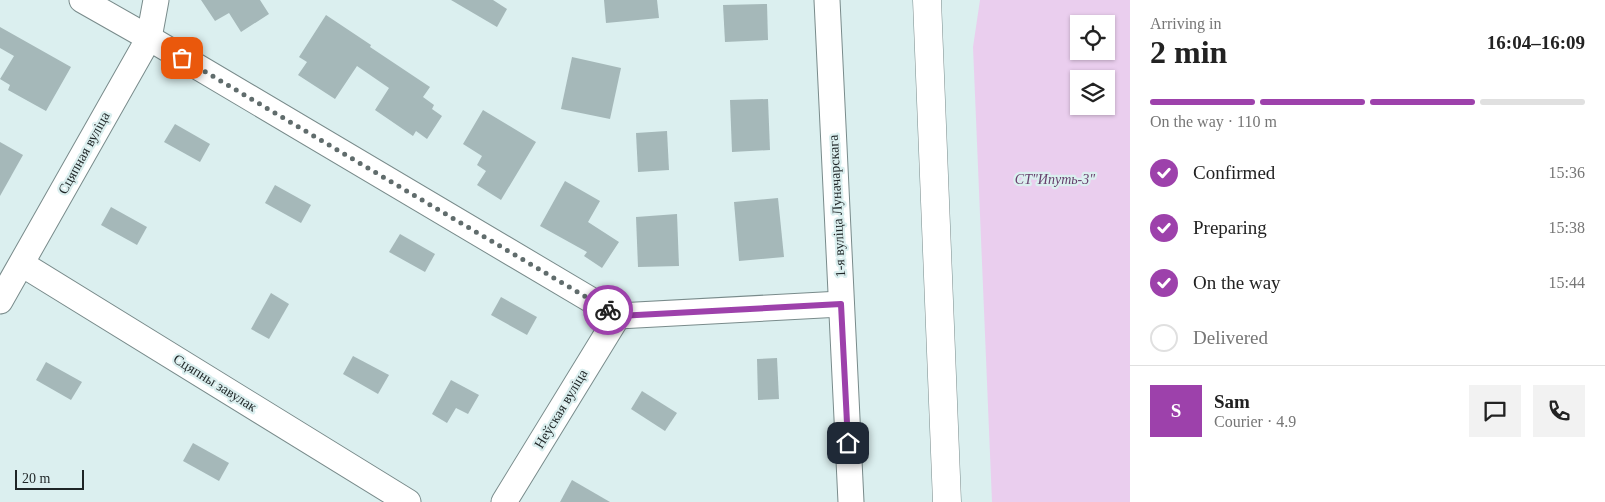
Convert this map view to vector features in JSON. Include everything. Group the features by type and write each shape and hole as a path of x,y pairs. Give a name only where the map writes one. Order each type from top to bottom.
{"street":[{"path":"82,0 618,316 841,304"},
{"name":"Сцяпная вуліца","path":"0,301 149,38 156,0"},
{"name":"1-я вуліца Луначарскага","path":"828,0 850,502"},
{"path":"927,0 947,502"},
{"name":"Сцяпны завулак","path":"22,264 408,502"},
{"name":"Неўская вуліца","path":"504,502 618,316"}],"green space":[{"name":"СТ\"Ипуть-3\"","path":"980,0 1130,0 1130,502 992,502 973,47"}],"building":[{"path":"201,0 260,0 269,14 241,32 229,13 215,21"},
{"path":"451,0 493,0 507,9 497,27"},
{"path":"604,0 657,0 659,18 606,23"},
{"path":"767,4 768,40 725,42 723,5"},
{"path":"326,15 430,87 423,97 434,105 432,109 442,116 427,139 416,131 413,136 375,110 389,88 357,66 335,99 298,75 307,62 299,57"},
{"path":"0,27 71,67 46,111 8,90 10,85 0,79 14,56 0,48"},
{"path":"572,57 621,68 610,119 561,109"},
{"path":"768,99 770,150 732,152 730,100"},
{"path":"483,110 536,142 501,200 477,185 486,171 477,165 482,156 463,144"},
{"path":"175,124 210,144 200,162 164,142"},
{"path":"667,131 669,170 638,172 636,133"},
{"path":"0,142 23,155 0,196"},
{"path":"565,181 600,201 588,222 619,242 602,268 584,256 587,252 540,226"},
{"path":"275,185 311,205 301,223 265,203"},
{"path":"778,198 784,257 739,261 734,202"},
{"path":"111,207 147,227 137,245 101,225"},
{"path":"677,214 679,266 638,267 636,217"},
{"path":"400,234 435,254 425,272 389,252"},
{"path":"271,293 289,304 269,339 251,329"},
{"path":"501,297 537,317 527,335 491,315"},
{"path":"353,356 389,375 378,394 343,374"},
{"path":"777,358 779,399 758,400 757,359"},
{"path":"46,362 82,382 71,400 36,380"},
{"path":"451,380 479,395 468,414 456,408 447,423 432,414"},
{"path":"642,391 677,413 665,431 631,409"},
{"path":"193,443 229,463 219,481 183,461"},
{"path":"572,480 610,502 560,502"}],"way so far":[{"path":"182,58 608,310"}],"route":[{"path":"608,310 618,316 841,304 848,443"}]}
